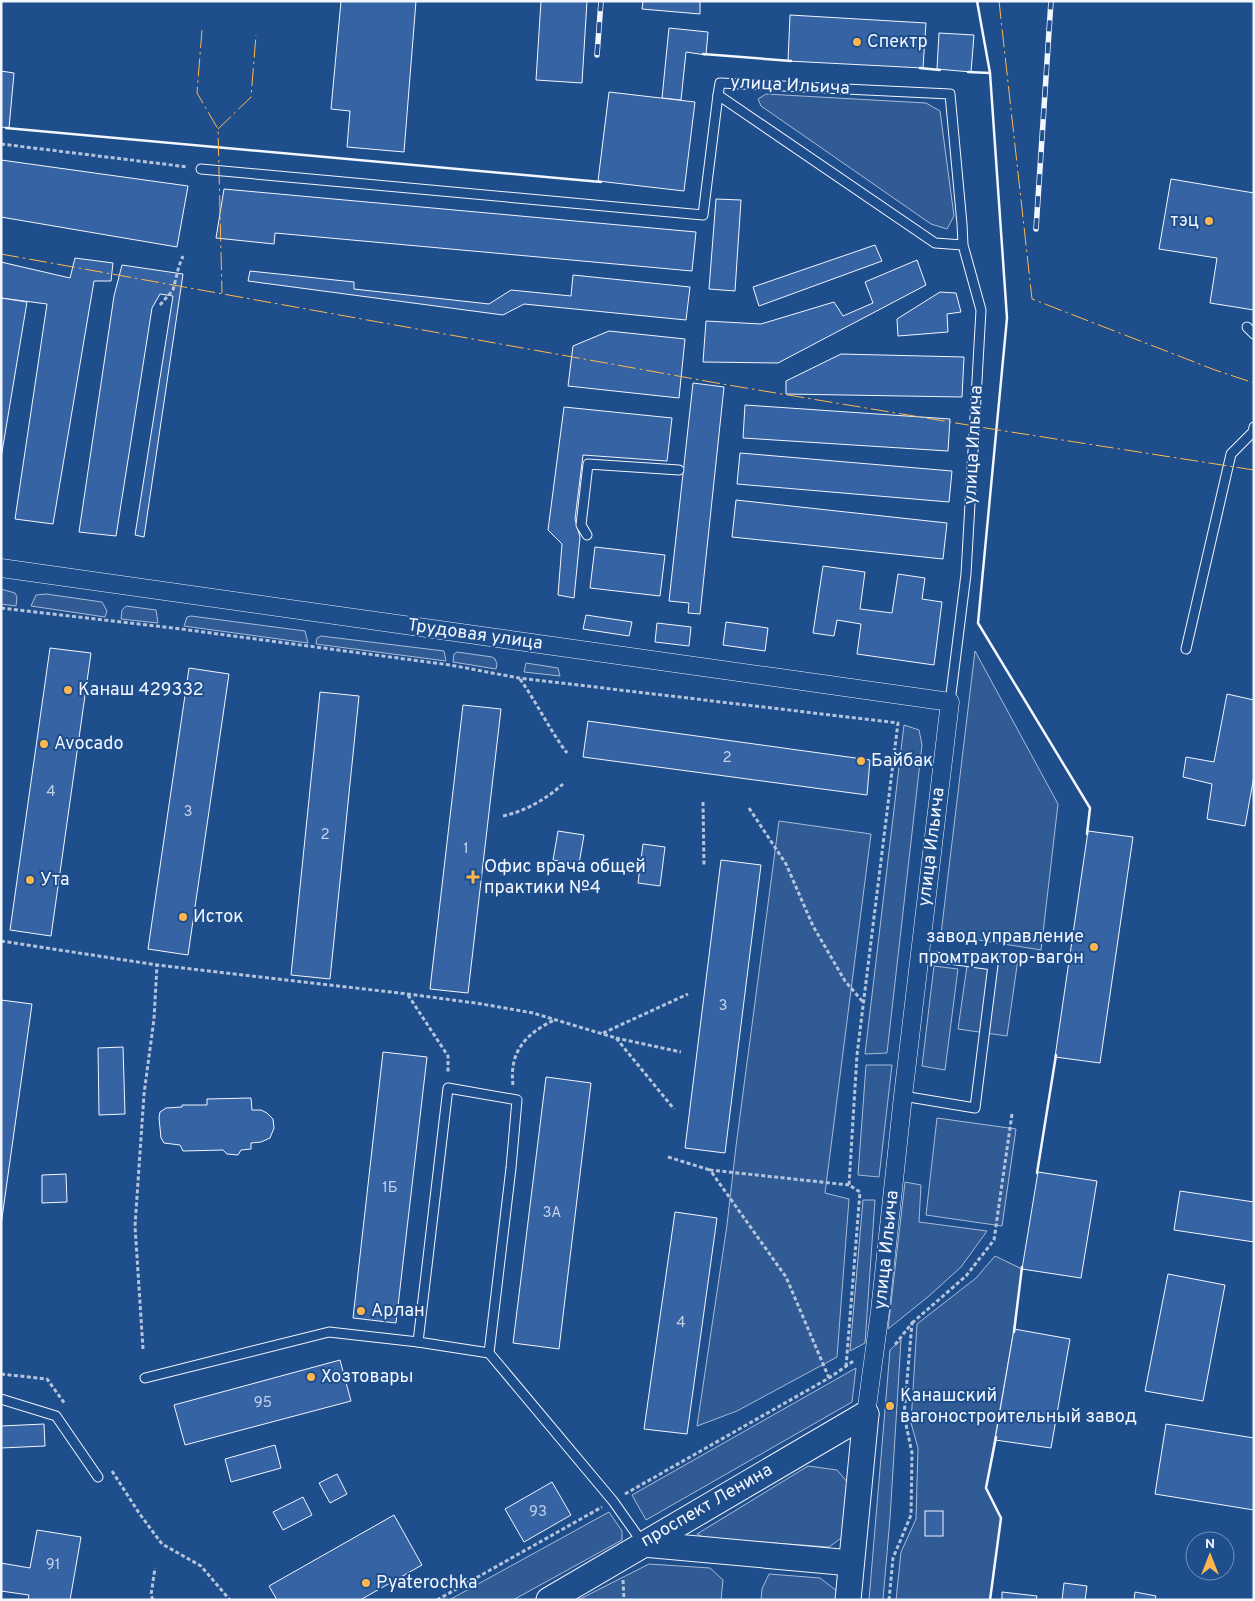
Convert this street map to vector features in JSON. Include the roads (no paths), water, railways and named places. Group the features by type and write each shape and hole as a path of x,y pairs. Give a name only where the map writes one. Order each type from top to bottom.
{"street":[{"name":"Трудовая улица","path":"1,568 950,702"},
{"name":"улица Ильича","path":"848,1600 866,1414 875,1354 903,1096 950,702"},
{"name":"проспект Ленина","path":"549,1600 866,1414"},
{"path":"644,1544 852,1563"}],"lane":[{"name":"улица Ильича","path":"950,702 966,574 981,310 963,245 950,94 720,83 718,95 935,243 963,245"},
{"path":"201,169 703,215 718,95"},
{"path":"1247,326 1254,334"},
{"path":"1186,650 1231,454 1253,432 1254,427"},
{"path":"587,536 581,525 588,464 679,470"},
{"path":"903,1096 975,1108 993,965 920,955"},
{"path":"418,1342 448,1088 516,1100 512,1168 490,1353"},
{"path":"145,1378 329,1332 418,1342 490,1353 613,1501 644,1544"},
{"path":"1,1399 56,1416 98,1477"}],"railway":[{"path":"597,55 601,1"},
{"path":"1036,229 1051,1"}],"place":[{"name":"Спектр","path":"857,42"},
{"name":"тэц","path":"1209,221"},
{"name":"Канаш 429332","path":"68,690"},
{"name":"Avocado","path":"44,744"},
{"name":"Байбак","path":"861,761"},
{"name":"Офис врача общей практики №4","path":"473,877"},
{"name":"Ута","path":"30,880"},
{"name":"Исток","path":"183,917"},
{"name":"завод управление промтрактор-вагон","path":"1094,947"},
{"name":"Арлан","path":"361,1311"},
{"name":"Хозтовары","path":"311,1377"},
{"name":"Канашский вагоностроительный завод","path":"890,1406"},
{"name":"Pyaterochka","path":"366,1583"}]}
